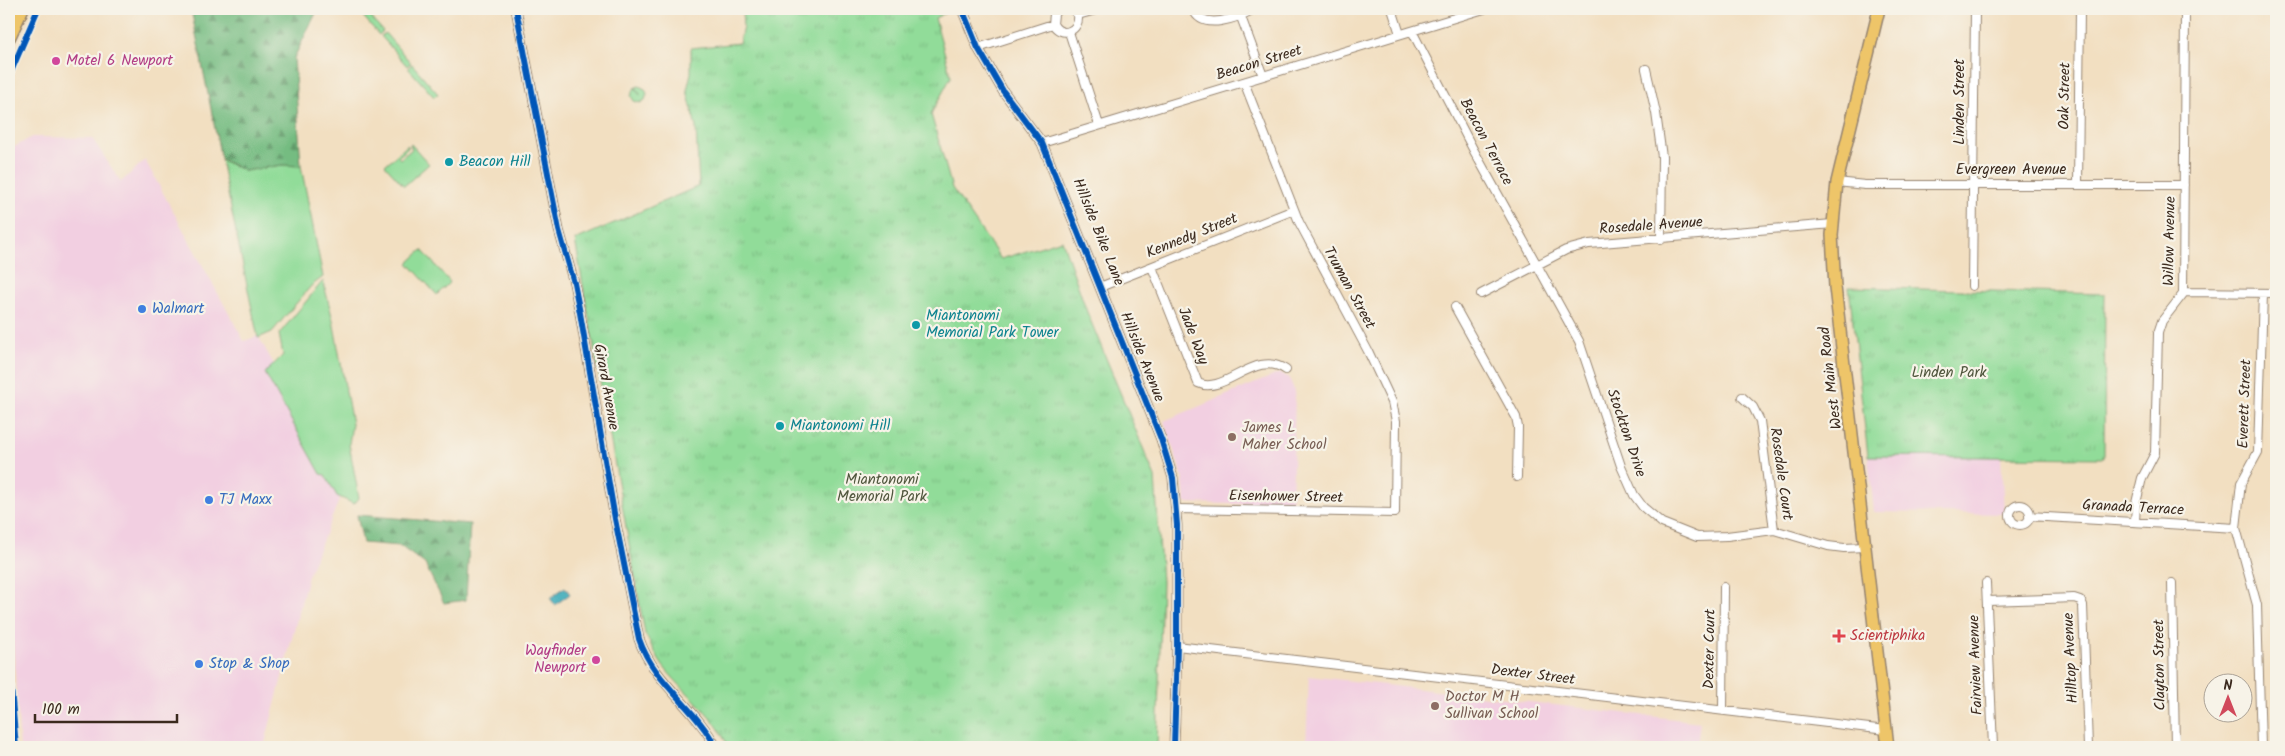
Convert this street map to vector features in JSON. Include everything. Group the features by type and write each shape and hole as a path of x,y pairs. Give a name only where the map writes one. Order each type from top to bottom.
{"highway":[{"path":"9,37 22,9"}],"main road":[{"name":"West Main Road","path":"1879,9 1837,182 1833,224 1835,287 1888,747"}],"street":[{"name":"Girard Avenue","path":"516,9 559,230 578,306 599,416 615,519 639,639 644,653 658,676 700,723 716,747"},
{"name":"Hillside Avenue","path":"962,9 978,48 1003,91 1042,143 1161,439 1173,478 1176,509 1177,646 1174,747"},
{"path":"1053,24 1054,14 1058,9"},
{"path":"1070,32 1077,25 1075,12 1099,9"},
{"path":"1193,9 1196,16 1202,21 1212,22 1241,17 1254,9"},
{"path":"1392,9 1400,34"},
{"name":"Beacon Street","path":"1042,143 1484,9"},
{"name":"Linden Street","path":"1972,286 1974,9"},
{"name":"Oak Street","path":"2078,184 2080,9"},
{"name":"Willow Avenue","path":"2135,522 2136,503 2142,478 2155,453 2158,333 2162,321 2183,292 2185,9"},
{"path":"1241,17 1263,76"},
{"path":"978,48 1053,24"},
{"path":"1053,24 1060,31 1070,32"},
{"name":"Beacon Terrace","path":"1412,30 1474,151 1538,264"},
{"path":"1070,32 1099,126"},
{"path":"1646,69 1656,113 1662,157 1661,240"},
{"name":"Truman Street","path":"1244,82 1294,210 1315,254 1368,351 1392,402 1396,421 1395,513"},
{"name":"Evergreen Avenue","path":"1837,182 1865,185 2184,185"},
{"name":"Kennedy Street","path":"1100,287 1294,210"},
{"name":"Rosedale Avenue","path":"1481,294 1566,250 1589,244 1661,240 1833,224"},
{"name":"Stockton Drive","path":"1538,264 1579,341 1621,466 1634,495 1643,507 1662,522 1697,537 1727,536 1774,530 1828,546 1844,548 1865,547"},
{"name":"Jade Way","path":"1152,267 1198,383 1203,385 1213,384 1265,363 1274,363 1286,370"},
{"path":"2183,292 2276,293"},
{"name":"Everett Street","path":"2262,747 2258,605 2236,528 2241,483 2258,452 2263,293"},
{"path":"1455,307 1516,417 1518,428 1517,477"},
{"name":"Rosedale Court","path":"1742,397 1753,407 1760,422 1774,530"},
{"name":"Eisenhower Street","path":"1176,509 1395,513"},
{"name":"Granada Terrace","path":"2030,516 2236,528"},
{"name":"Fairview Avenue","path":"1986,583 1993,747"},
{"name":"Clayton Street","path":"2172,583 2174,747"},
{"name":"Dexter Court","path":"1723,711 1724,587"},
{"name":"Hilltop Avenue","path":"1988,601 2074,598 2080,600 2083,605 2088,747"},
{"name":"Dexter Street","path":"1177,646 1886,730"}],"shaded area":[{"path":"32,137 92,138 121,182 145,160 244,341 258,336 344,488 308,576 264,747 20,747 9,579 9,150"},
{"name":"James L Maher School","path":"1280,373 1289,378 1295,397 1292,505 1185,503 1183,478 1164,421"},
{"path":"1868,456 2001,457 2004,514 1874,512"},
{"name":"Doctor M H Sullivan School","path":"1309,676 1700,722 1697,747 1306,747"}],"green space":[{"path":"191,9 318,9 294,58 301,166 282,165 245,171 221,159"},
{"path":"357,9 364,9 383,31 379,35"},
{"name":"Miantonomi Memorial Park","path":"742,9 954,9 935,18 951,77 931,114 952,188 1001,259 1062,240 1087,312 1155,477 1162,582 1157,747 728,747 717,726 667,671 658,658 645,634 575,240 699,186 696,127 687,90 691,73 691,48 739,43 743,27"},
{"path":"385,33 411,63 407,66 381,36"},
{"path":"412,64 438,94 434,97 408,68"},
{"path":"639,86 645,89 647,94 645,100 640,103 634,101 631,96 635,87 640,95 636,87"},
{"path":"411,144 429,164 404,186 385,165 408,145 408,148 398,157 400,159 412,149"},
{"path":"221,160 245,171 282,165 301,166 323,277 311,286 272,332 258,338"},
{"path":"422,250 450,282 437,295 408,263"},
{"path":"323,281 333,320 352,424 349,444 359,498 354,504 337,496 325,475 321,474 265,373 283,355 279,334"},
{"name":"Linden Park","path":"1849,287 2105,294 2104,458 1868,456"},
{"path":"357,515 470,524 466,600 444,603 425,564 400,546 363,543"}],"water":[{"path":"565,587 570,594 555,605 550,598"}],"cycle path":[{"path":"9,76 38,9"},
{"path":"516,9 559,230 574,283 580,313 615,519 639,639 654,669 697,719 716,747"},
{"name":"Hillside Bike Lane","path":"962,9 978,48 1003,91 1042,143 1161,439 1173,478 1177,525 1177,646 1174,747"},
{"path":"9,664 16,747"}],"place":[{"name":"Motel 6 Newport","path":"56,61"},
{"name":"Beacon Hill","path":"449,162"},
{"name":"Walmart","path":"142,309"},
{"name":"Miantonomi Memorial Park Tower","path":"916,325"},
{"name":"Miantonomi Hill","path":"780,426"},
{"name":"James L Maher School","path":"1232,437"},
{"name":"TJ Maxx","path":"209,500"},
{"name":"Scientiphika","path":"1839,636"},
{"name":"Wayfinder Newport","path":"596,660"},
{"name":"Stop & Shop","path":"199,664"},
{"name":"Doctor M H Sullivan School","path":"1435,706"}]}
